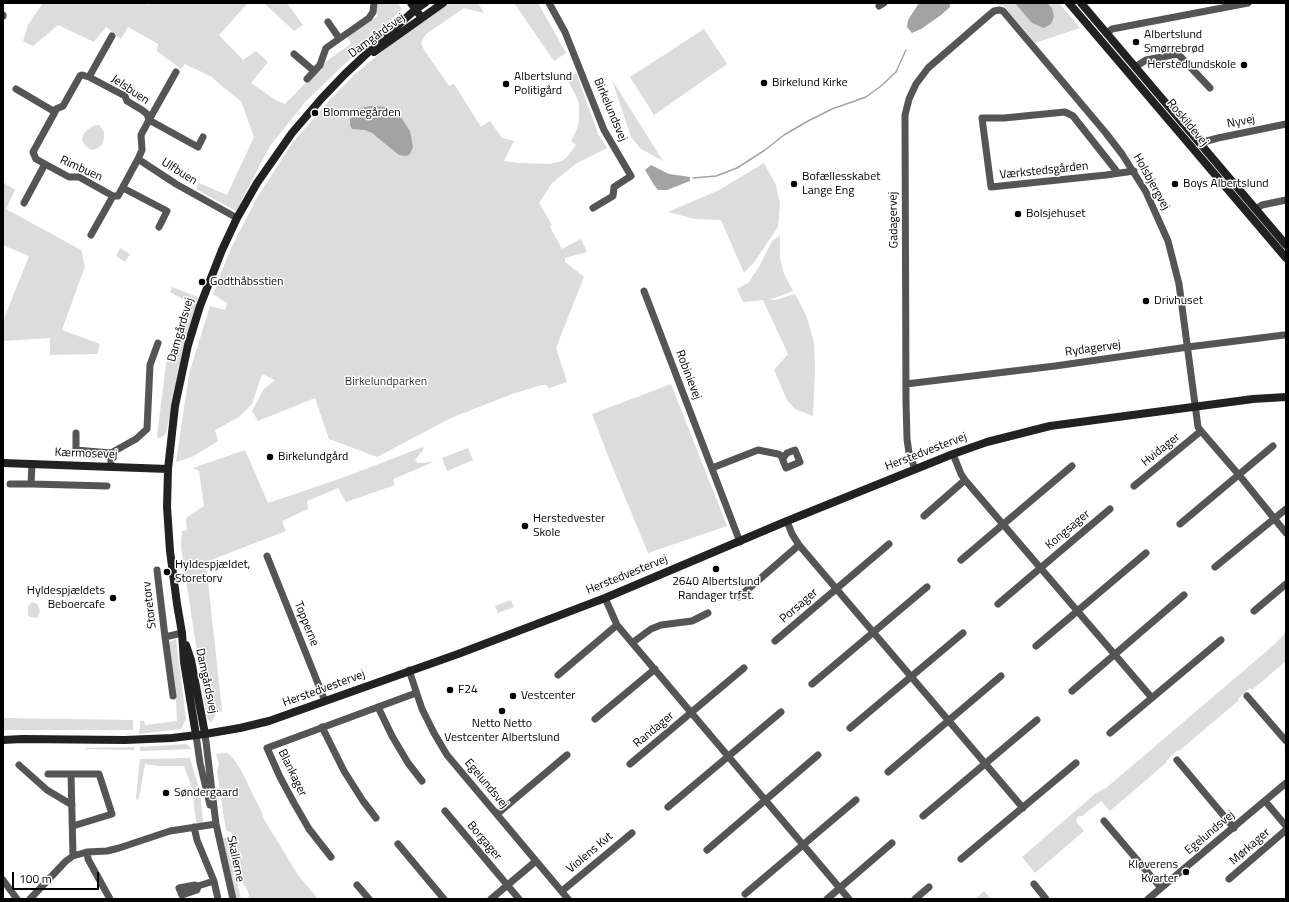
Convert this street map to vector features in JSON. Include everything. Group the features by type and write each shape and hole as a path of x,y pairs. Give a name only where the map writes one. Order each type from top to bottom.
{"street":[{"path":"307,79 320,65 326,48 369,18 373,12 374,3"},
{"name":"Damgårdsvej","path":"196,735 184,662 182,634 168,541 167,507 168,469 175,406 188,345 208,282 237,218 257,183 292,133 322,98 414,6 425,3"},
{"name":"Damgårdsvej","path":"345,74 443,3"},
{"name":"Birkelundsvej","path":"548,3 566,32 604,130 631,176 614,187 613,196 593,208"},
{"name":"Roskildevej","path":"1069,3 1286,258"},
{"name":"Roskildevej","path":"1081,3 1286,245"},
{"path":"1106,33 1112,29 1248,3"},
{"path":"414,6 422,18"},
{"name":"Holsbjergvej","path":"999,10 1003,12 1114,144 1134,171 1149,198 1168,241 1179,284 1196,407"},
{"name":"Gadagervej","path":"915,470 909,453 907,440 905,115 916,84 928,68 994,11 999,10"},
{"path":"328,22 339,38"},
{"path":"24,203 45,164 36,159 33,152 56,109 63,106 80,76 90,77 112,36"},
{"path":"294,54 314,72"},
{"path":"1135,67 1146,60 1178,54 1210,88"},
{"name":"Jelsbuen","path":"149,120 176,72"},
{"name":"Jelsbuen","path":"90,77 124,96 127,101 147,114 149,120"},
{"path":"16,89 55,112"},
{"name":"Værkstedsgården","path":"1118,173 1073,116 1065,112 1004,118 982,118 991,188 1118,173 1134,171"},
{"path":"91,234 113,196 118,196 138,160 142,150 141,135 149,120 198,146 203,137"},
{"name":"Nyvej","path":"1202,146 1207,141 1218,138 1286,124"},
{"name":"Ulfbuen","path":"138,160 176,184 237,218"},
{"name":"Rimbuen","path":"45,164 69,177 78,178 113,196"},
{"path":"123,188 167,210 158,226"},
{"path":"1256,209 1262,205 1286,200"},
{"name":"Robinievej","path":"644,291 740,542"},
{"name":"Rydagervej","path":"906,384 1284,336"},
{"path":"76,433 76,450 114,451 136,438 147,429 150,365 158,343"},
{"name":"Herstedvestervej","path":"3,740 125,740 196,735 240,728 269,721 409,670 458,654 605,598 787,521 953,454 987,442 1050,426 1253,399 1286,392"},
{"name":"Herstedvestervej","path":"1253,399 1286,397"},
{"path":"1196,407 1198,427 1201,432 1239,475 1286,533"},
{"name":"Hvidager","path":"1134,486 1201,432"},
{"path":"1180,524 1273,446"},
{"path":"712,468 758,450 778,454 784,457"},
{"path":"111,467 114,451"},
{"path":"953,454 961,474 1002,524 1152,698"},
{"name":"Kærmosevej","path":"3,463 168,469"},
{"path":"31,484 32,464"},
{"path":"961,560 1072,466"},
{"path":"924,516 966,480"},
{"path":"10,484 107,486"},
{"name":"Kongsager","path":"998,604 1110,509"},
{"path":"1215,567 1286,509"},
{"name":"Porsager","path":"787,521 793,536 799,545 1023,808"},
{"name":"Porsager","path":"775,641 889,544"},
{"path":"739,597 799,545"},
{"path":"1036,646 1146,553"},
{"name":"Topperne","path":"267,556 325,701"},
{"name":"Storetorv","path":"157,570 164,637 173,696"},
{"path":"1254,612 1286,584"},
{"path":"812,684 927,587"},
{"path":"1072,691 1184,595"},
{"name":"Randager","path":"605,598 617,625 849,899"},
{"path":"632,643 651,629 661,625 692,621 708,613"},
{"path":"558,675 617,625"},
{"path":"850,728 963,633"},
{"name":"Damgårdsvej","path":"182,634 191,660 205,734"},
{"name":"Storetorv","path":"164,637 182,634"},
{"path":"1110,733 1220,640"},
{"name":"Randager","path":"630,764 744,668"},
{"path":"596,719 654,669"},
{"name":"Egelundsvej","path":"409,670 416,693 428,721 447,755 568,899"},
{"path":"888,772 1001,676"},
{"name":"Blankager","path":"331,857 309,829 280,777 267,748 416,693"},
{"path":"1247,696 1286,742"},
{"path":"378,707 392,736 408,763 422,782"},
{"path":"668,808 781,712"},
{"path":"924,816 1037,720"},
{"path":"322,727 344,771 376,818"},
{"name":"Skallerne","path":"205,734 216,824"},
{"name":"Skallerne","path":"196,735 206,793 216,824 233,899"},
{"path":"497,814 567,755"},
{"path":"707,850 818,755"},
{"path":"1177,760 1234,828"},
{"path":"961,859 1076,762"},
{"path":"19,765 47,790 72,803"},
{"path":"48,774 99,774 112,814 73,826"},
{"path":"71,774 73,856"},
{"name":"Egelundsvej","path":"1148,899 1286,783"},
{"path":"745,894 856,800"},
{"name":"Mørkager","path":"1265,801 1286,826"},
{"name":"Borgager","path":"445,811 519,899"},
{"path":"1104,821 1161,888"},
{"path":"30,899 66,861 73,856 87,852 107,851 144,841 170,831 216,824"},
{"path":"194,827 197,840 214,881 218,899"},
{"name":"Mørkager","path":"1229,880 1286,830"},
{"name":"Violens Kvt","path":"562,891 632,833"},
{"path":"398,844 444,899"},
{"path":"827,899 892,844"},
{"path":"87,852 88,859 110,899"},
{"path":"491,899 536,861"},
{"path":"3,880 17,899"},
{"path":"198,886 214,881"},
{"path":"1034,884 1046,899"},
{"path":"357,885 369,899"},
{"path":"915,899 929,887"}],"green space":[{"path":"43,3 146,3 149,5 151,3 248,3 219,35 243,60 256,51 268,62 251,83 277,101 285,104 328,60 351,44 347,36 378,16 370,3 398,3 402,9 306,101 270,146 236,211 196,189 199,183 227,195 254,137 241,101 212,77 185,64 181,69 157,51 158,44 128,27 121,39 106,27 94,42 58,25 33,46 23,41 28,25"},
{"path":"264,3 287,3 303,25 294,31"},
{"name":"Birkelundparken","path":"449,3 478,3 484,13 464,8 426,34 421,43 424,50 449,86 454,84 481,127 490,121 502,138 514,141 504,161 550,164 562,161 568,156 576,145 571,141 579,121 579,104 568,81 576,72 598,134 607,148 577,163 552,183 539,203 552,225 550,227 562,249 581,239 587,252 565,258 565,262 584,277 556,348 567,382 549,388 546,385 542,385 512,394 451,418 377,457 329,439 315,398 258,421 252,411 264,389 275,380 262,374 252,404 239,417 215,430 218,441 192,457 176,462 189,374 210,306 225,310 227,303 213,294 231,248 258,196 293,142 354,75 396,40"},
{"path":"514,3 538,3 566,53 554,61"},
{"path":"996,3 1059,3 1080,28 1035,43 1004,6"},
{"path":"704,29 727,64 654,115 630,77"},
{"path":"612,80 663,161 641,149 631,137"},
{"path":"99,125 104,132 102,145 91,150 82,141 83,135 93,126"},
{"path":"764,163 776,185 780,204 778,227 755,261 744,273 721,220 695,219 668,212 719,190"},
{"path":"3,182 15,190 6,209 81,250 85,266 62,330 100,344 97,354 50,355 50,338 3,341 3,321 29,256 3,245"},
{"path":"780,235 780,259 784,274 793,291 768,299 775,300 795,294 806,315 814,342 815,368 813,416 795,409 787,400 774,370 788,354 763,300 743,302 737,289 749,282 760,265 772,241"},
{"path":"120,248 130,254 125,262 116,256"},
{"path":"172,287 198,297 183,349 166,434 158,438 157,436 166,364 186,301 170,292"},
{"path":"671,384 727,526 648,553 592,414"},
{"path":"423,447 423,450 415,460 418,463 434,462 393,479 395,485 346,502 338,488 307,501 308,509 282,521 286,531 206,562 222,711 216,714 211,723 207,718 181,547 182,531 187,530 186,518 204,506 199,471 193,468 245,450 268,503 342,478"},
{"path":"468,448 473,460 447,471 442,458"},
{"path":"511,600 514,607 498,613 495,606"},
{"path":"32,602 37,604 40,611 37,618 30,617 28,615 28,606"},
{"path":"1286,632 1286,661 1252,690 1250,688 1238,699 1238,701 1179,751 1178,750 1166,761 1167,762 1110,811 1101,801 1082,816 1079,816 1076,821 1084,831 1035,873 1022,857 1096,793 1106,788 1275,644"},
{"path":"176,639 186,719 181,729 138,734 140,729 140,721 144,721 145,725 177,721 176,701 168,646 170,642"},
{"path":"3,718 133,720 133,730 3,730"},
{"path":"186,744 192,749 140,751 140,747"},
{"path":"134,747 134,750 85,749 85,748"},
{"path":"227,753 233,758 241,770 263,815 262,816 298,875 318,899 248,899 249,895 246,887 241,881 231,832 226,831 217,771 219,764 216,754"},
{"path":"190,758 200,792 203,822 196,823 192,788 184,766 158,766 145,764 139,798 137,801 136,796 140,759"},
{"path":"223,838 227,838 241,899 236,899"},
{"path":"984,891 991,899 975,899"}],"shaded area":[{"path":"919,3 950,3 950,7 921,29 912,33 907,27 908,20"},
{"path":"1015,3 1047,3 1052,8 1054,16 1051,24 1044,28 1032,23"},
{"path":"371,106 386,107 400,116 410,131 413,147 410,154 406,156 399,155 372,133 365,130 352,129 350,119 361,108"},
{"path":"651,165 669,174 690,177 690,181 667,190 658,190 645,170"}],"waterway":[{"path":"693,178 716,176 737,168 765,150 784,135 808,121 832,109 866,97 896,72 906,50"}],"place":[{"name":"Albertslund Smørrebrød","path":"1136,42"},
{"name":"Herstedlundskole","path":"1244,65"},
{"name":"Birkelund Kirke","path":"764,83"},
{"name":"Albertslund Politigård","path":"506,84"},
{"name":"Blommegården","path":"315,113"},
{"name":"Bofællesskabet Lange Eng","path":"794,184"},
{"name":"Boys Albertslund","path":"1175,184"},
{"name":"Bolsjehuset","path":"1018,214"},
{"name":"Godthåbsstien","path":"202,282"},
{"name":"Drivhuset","path":"1146,301"},
{"name":"Birkelundgård","path":"270,457"},
{"name":"Herstedvester Skole","path":"525,526"},
{"name":"2640 Albertslund Randager trfst.","path":"716,569"},
{"name":"Hyldespjældet, Storetorv","path":"167,572"},
{"name":"Hyldespjældets Beboercafe","path":"113,598"},
{"name":"F24","path":"450,690"},
{"name":"Vestcenter","path":"513,696"},
{"name":"Netto Netto Vestcenter Albertslund","path":"502,711"},
{"name":"Søndergaard","path":"166,793"},
{"name":"Kløverens Kvarter","path":"1186,872"}]}
